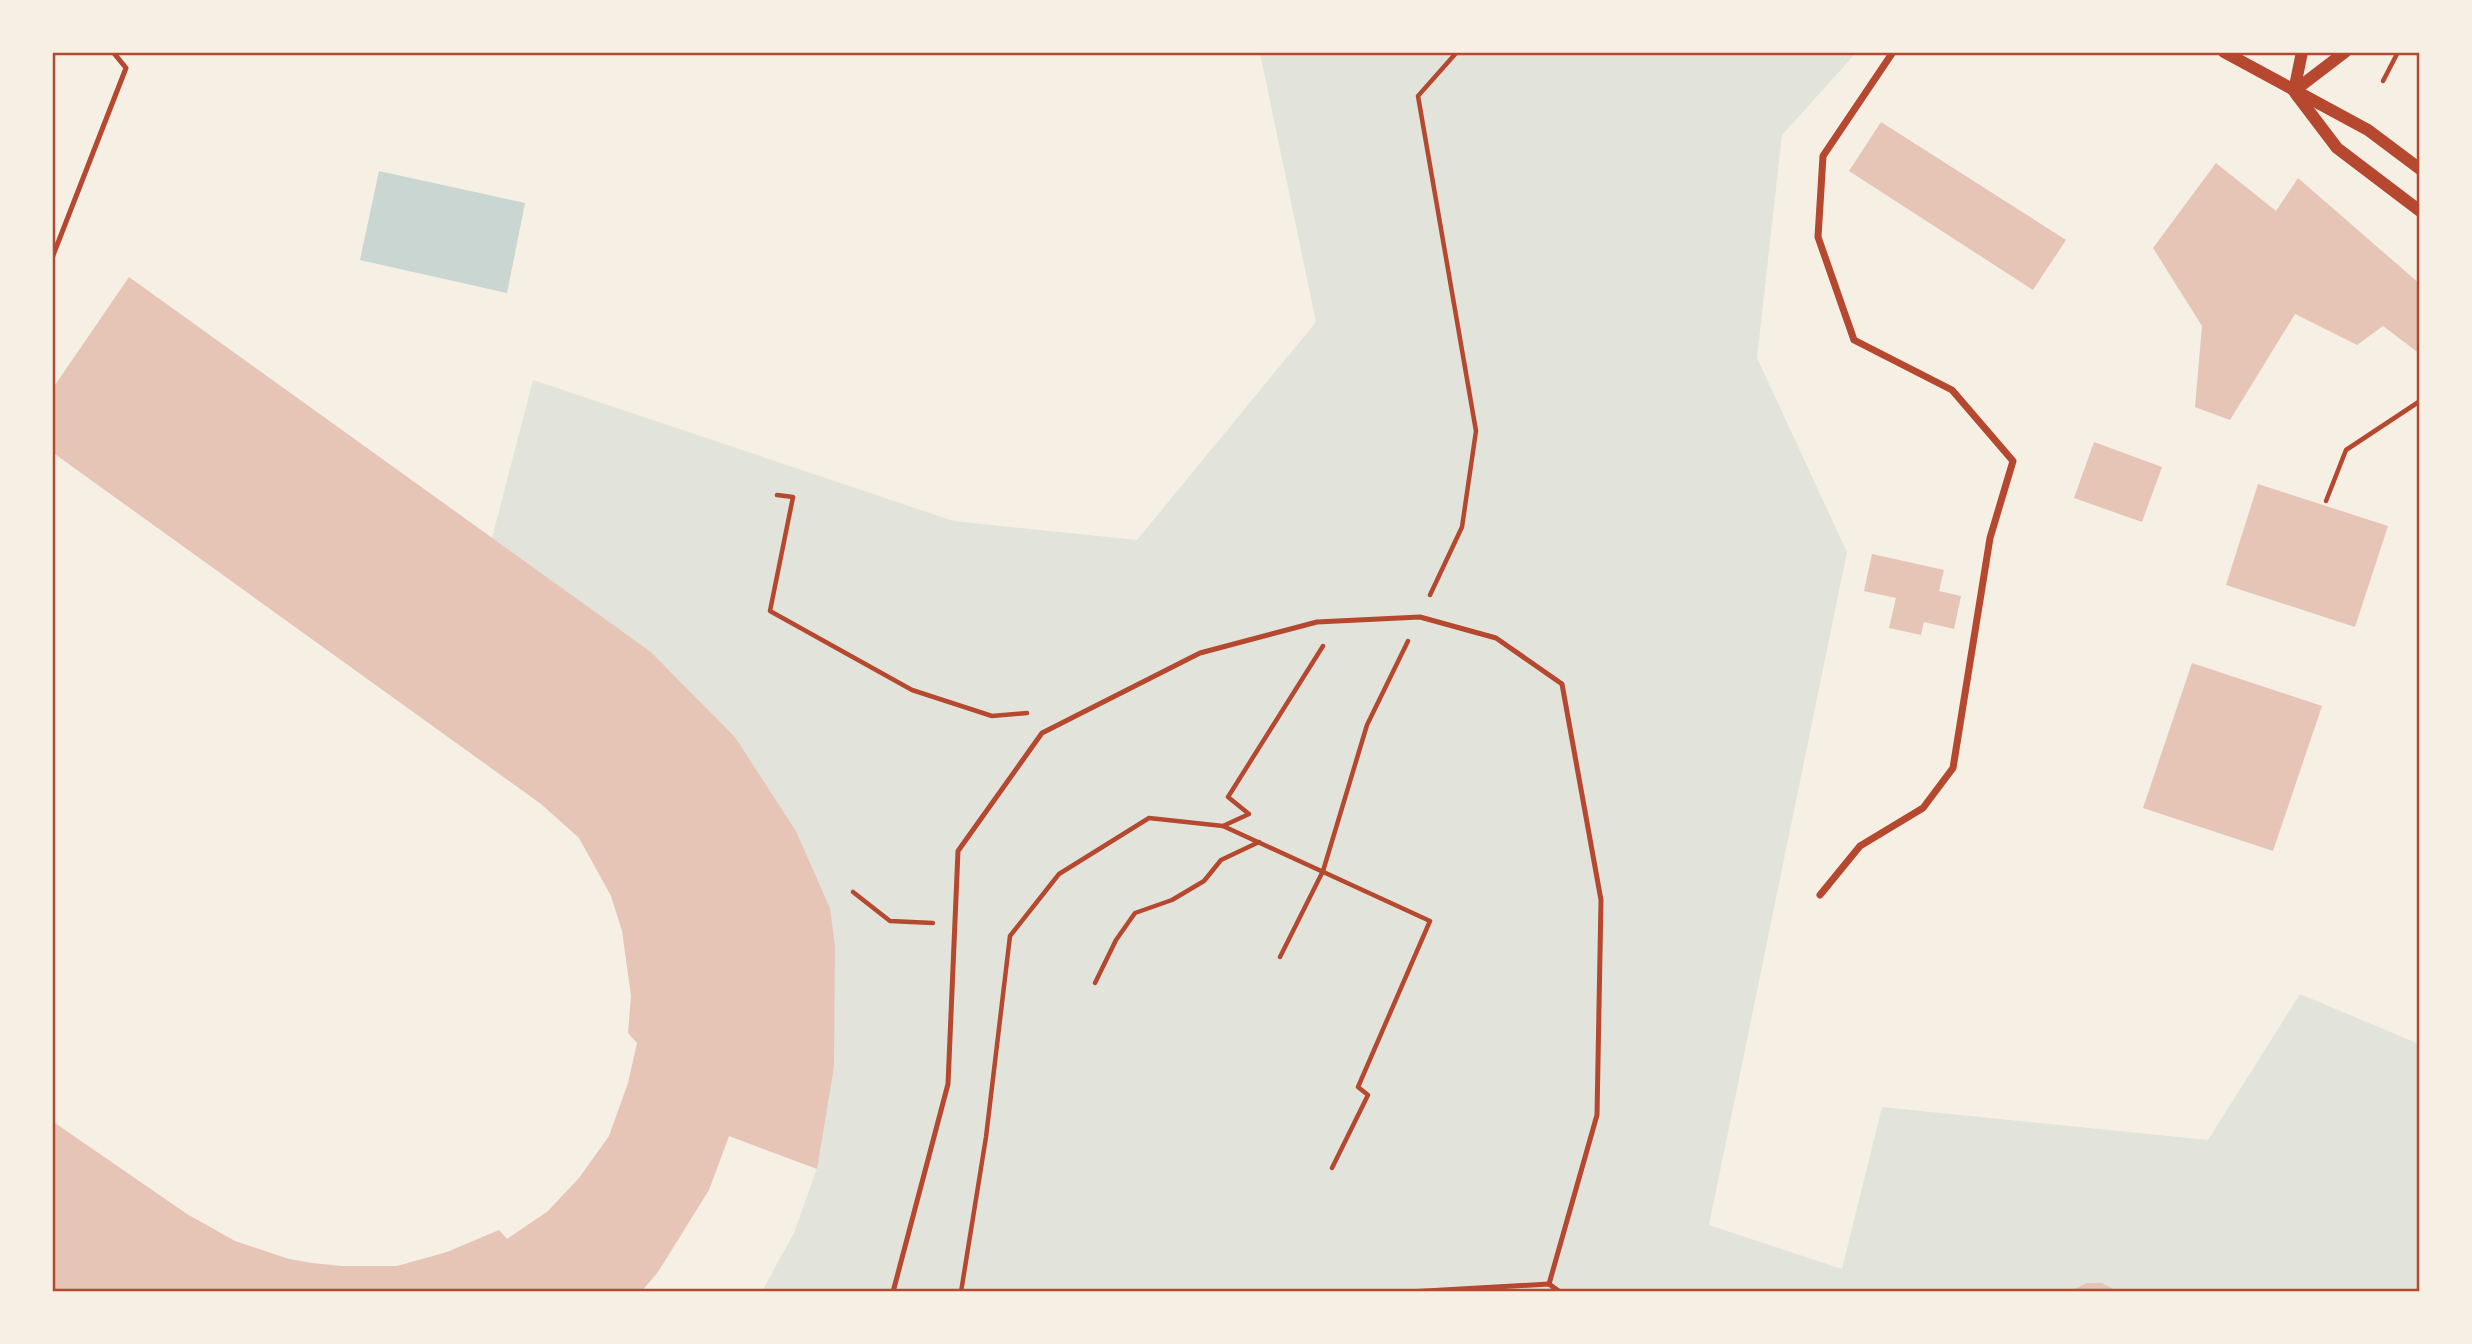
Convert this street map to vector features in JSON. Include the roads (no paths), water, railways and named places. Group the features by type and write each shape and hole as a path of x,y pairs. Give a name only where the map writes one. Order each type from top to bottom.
{"street":[{"path":"1820,895 1860,846 1923,808 1953,768 1990,538 2013,461 1952,390 1854,340 1818,237 1824,156 1893,52"},
{"path":"2224,52 2368,130 2420,169"},
{"path":"2302,52 2294,91 2337,148 2420,211"},
{"path":"2294,91 2345,52"}],"lane":[{"path":"52,258 126,68 113,52"},
{"path":"893,1292 948,1084 958,851 1042,733 1200,653 1317,622 1420,617 1496,638 1562,684 1601,900 1598,1102 1597,1115 1549,1284"},
{"path":"1408,1292 1549,1284 1560,1292"}]}
